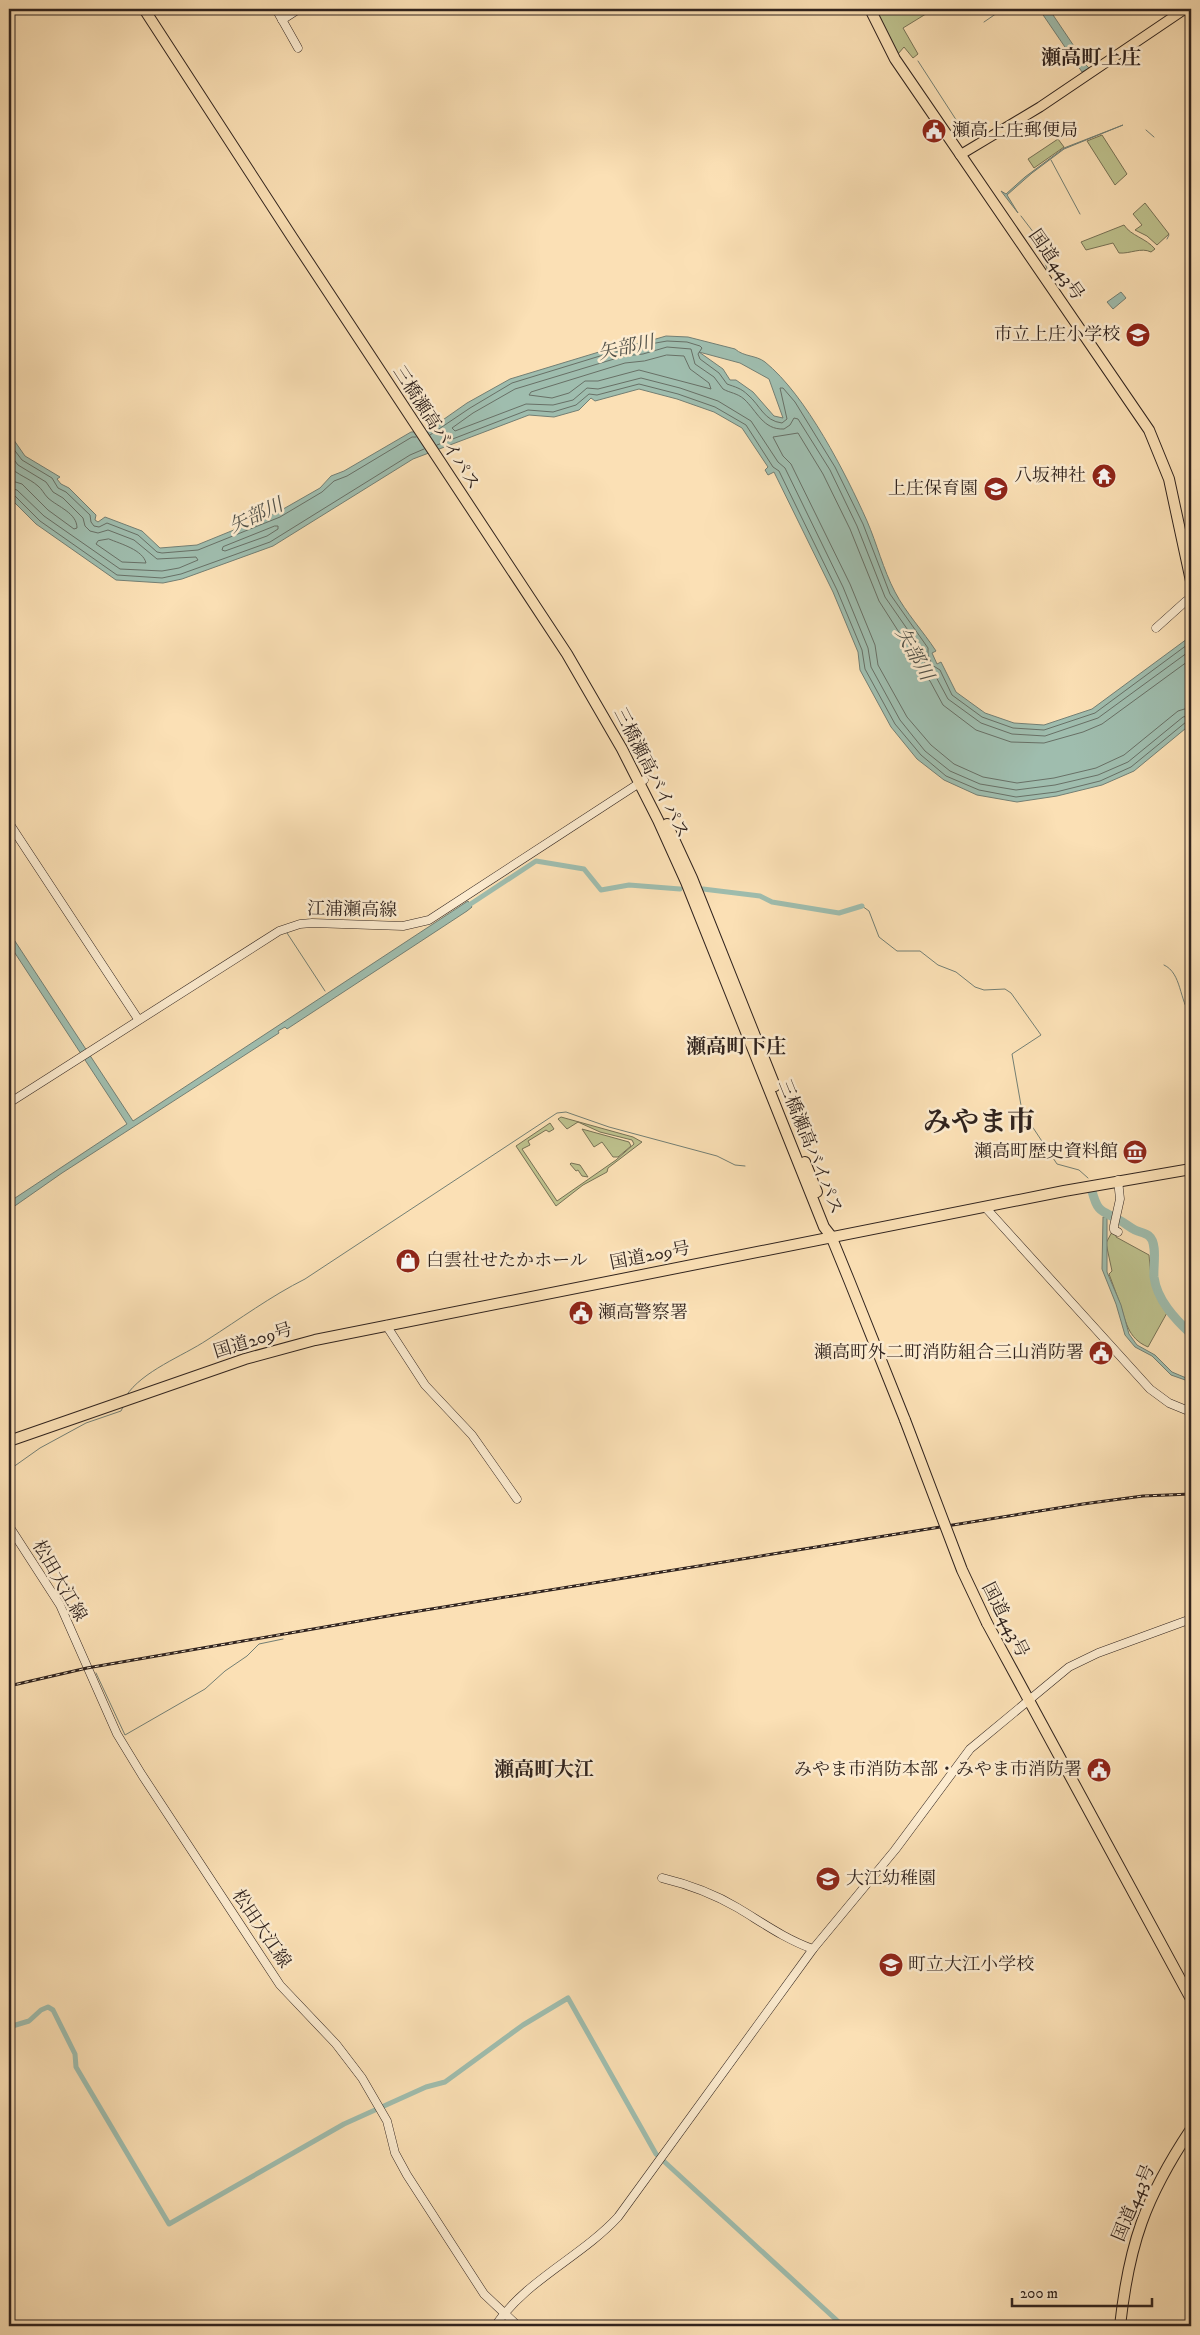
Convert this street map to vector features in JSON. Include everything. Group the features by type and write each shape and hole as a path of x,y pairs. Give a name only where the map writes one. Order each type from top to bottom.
{"highway":[{"name":"三橋瀬高バイパス","path":"144,9 527,590 642,781 686,882 824,1227 831,1236"},
{"name":"三橋瀬高バイパス","path":"149,9 403,401"},
{"name":"国道443号","path":"870,9 895,59 1150,430 1169,479 1191,581"},
{"name":"国道209号","path":"9,1441 275,1349 831,1236 1118,1180 1191,1168"},
{"name":"国道443号","path":"831,1236 906,1420 962,1570 987,1623 1191,1999"},
{"name":"国道443号","path":"1120,2326 1126,2276 1140,2223 1166,2168 1191,2129"}],"main road":[{"path":"960,155 1040,107 1185,9"}],"street":[{"path":"276,9 298,48"},
{"path":"282,20 299,9"},
{"path":"1156,628 1186,600"},
{"name":"江浦瀬高線","path":"9,1103 138,1019 288,927 312,923 403,926 429,920 642,781"},
{"path":"9,822 138,1019"},
{"path":"1118,1180 1120,1198 1114,1226 1114,1230 1118,1232"},
{"path":"985,1207 1150,1389 1169,1403 1191,1412"},
{"path":"386,1325 425,1385 468,1430 517,1500"},
{"name":"松田大江線","path":"9,1526 56,1599 117,1734 142,1775 280,1985 346,2055 382,2111 387,2121 395,2154 407,2175 484,2294 518,2326"},
{"path":"495,2326 504,2313 529,2289 603,2233 627,2205 656,2162 813,1949 895,1850 956,1764 970,1749 1069,1667 1085,1658 1191,1619"},
{"path":"662,1878 675,1881 737,1907 791,1941 813,1949"}],"green space":[{"path":"879,9 934,9 903,28 918,54 913,58 904,47 898,54 875,11"},
{"path":"1102,135 1127,174 1115,185 1087,141"},
{"path":"1058,139 1064,147 1034,168 1028,159"},
{"path":"1145,203 1169,234 1157,245 1147,236 1135,230 1142,225 1133,214"},
{"path":"1124,225 1155,249 1151,252 1143,250 1119,253 1113,243 1086,250 1081,242"},
{"path":"561,1117 633,1137 642,1142 608,1168 607,1172 583,1185 556,1206 516,1146 550,1123 554,1129 549,1132 546,1130 528,1141 530,1145 522,1149 557,1201 616,1160 634,1144 632,1140 600,1132 578,1122 567,1129 558,1119"},
{"path":"582,1129 629,1142 631,1146 618,1157 613,1157 602,1142 594,1147"},
{"path":"571,1163 580,1165 588,1177 582,1176"},
{"path":"1112,1232 1117,1234 1116,1237 1149,1255 1151,1276 1157,1294 1168,1311 1148,1347 1131,1334 1109,1274 1112,1271 1106,1243"}],"water":[{"path":"1039,9 1049,9 1083,62 1089,68 1082,72"},
{"path":"1123,125 1064,149 1032,173 1007,195 1018,213 1001,191 1006,194 1025,177 1064,148"},
{"path":"1121,292 1126,298 1113,309 1107,302"},
{"name":"矢部川","path":"666,336 688,337 735,349 758,358 780,376 810,414 824,436 867,521 895,592 936,651 932,653 937,664 941,662 956,692 985,713 1014,723 1044,725 1092,709 1191,636 1191,724 1134,771 1102,785 1057,796 1017,802 977,795 944,780 917,759 891,727 860,670 858,652 833,592 774,472 768,475 765,470 768,467 742,428 714,412 677,399 639,389 595,401 591,398 579,410 554,417 529,415 413,459 273,546 182,579 163,583 116,580 36,524 9,497 9,433 25,456 60,477 57,479 61,484 69,488 96,515 95,520 98,522 105,517 142,531 160,548 197,545 278,512 320,488 331,476 344,471 411,432 427,431 467,403 510,379 622,345 642,343","holes":["699,352 740,363 769,379 783,418 774,416 753,392 736,380 730,380 723,369"]},
{"path":"468,901 472,907 467,911 287,1029 285,1027 278,1031 279,1033 62,1173 9,1210 9,1202 127,1124 9,944 9,932 133,1121"},
{"path":"1103,1217 1107,1217 1107,1272 1121,1305 1129,1334 1137,1345 1155,1355 1172,1372 1191,1380 1191,1382 1171,1375 1152,1356 1135,1347 1125,1335 1116,1304 1102,1269"}],"waterway":[{"path":"984,22 1003,9"},
{"path":"918,61 964,132"},
{"path":"955,139 973,127 980,136"},
{"path":"1146,130 1154,137"},
{"path":"1051,160 1080,214"},
{"path":"1021,216 1034,233 1049,274"},
{"path":"1167,239 1169,235"},
{"path":"466,907 536,861 584,869 601,890 629,885 680,889"},
{"path":"703,889 760,896 772,902 839,913 862,906"},
{"path":"862,906 869,911 879,937 897,951 920,951 938,965 956,972 975,987 984,990 1005,989 1011,993 1041,1035 1012,1054 1022,1111 1057,1164 1079,1170 1088,1178"},
{"path":"287,933 325,991"},
{"path":"1164,965 1174,974 1191,1015"},
{"path":"126,1396 133,1387 152,1372 305,1279 557,1113 566,1112 609,1127 717,1156 735,1165 745,1166"},
{"path":"1092,1191 1096,1204 1101,1210 1152,1239 1154,1277 1159,1294 1173,1315 1191,1334"},
{"path":"9,1470 40,1448 86,1423 121,1411 124,1405"},
{"path":"96,1673 125,1735 205,1689 225,1671 247,1656 259,1644 283,1639"},
{"path":"9,2027 29,2021 41,2010 48,2007 53,2010 75,2054 76,2067 169,2224 344,2124 426,2087 445,2082 523,2025 568,1998 656,2154 843,2326"}],"railway":[{"path":"9,1686 87,1668 388,1616 1083,1504 1143,1496 1191,1494"}],"place":[{"name":"瀬高上庄郵便局","path":"934,131"},
{"name":"市立上庄小学校","path":"1138,335"},
{"name":"八坂神社","path":"1104,476"},
{"name":"上庄保育園","path":"996,489"},
{"name":"瀬高町歴史資料館","path":"1135,1152"},
{"name":"白雲社せたかホール","path":"408,1261"},
{"name":"瀬高警察署","path":"581,1313"},
{"name":"瀬高町外二町消防組合三山消防署","path":"1101,1353"},
{"name":"みやま市消防本部・みやま市消防署","path":"1099,1770"},
{"name":"大江幼稚園","path":"828,1879"},
{"name":"町立大江小学校","path":"891,1965"}],"district":[{"name":"瀬高町上庄","path":"1091,58"},
{"name":"瀬高町下庄","path":"736,1047"},
{"name":"みやま市","path":"979,1122"},
{"name":"瀬高町大江","path":"544,1770"}]}
